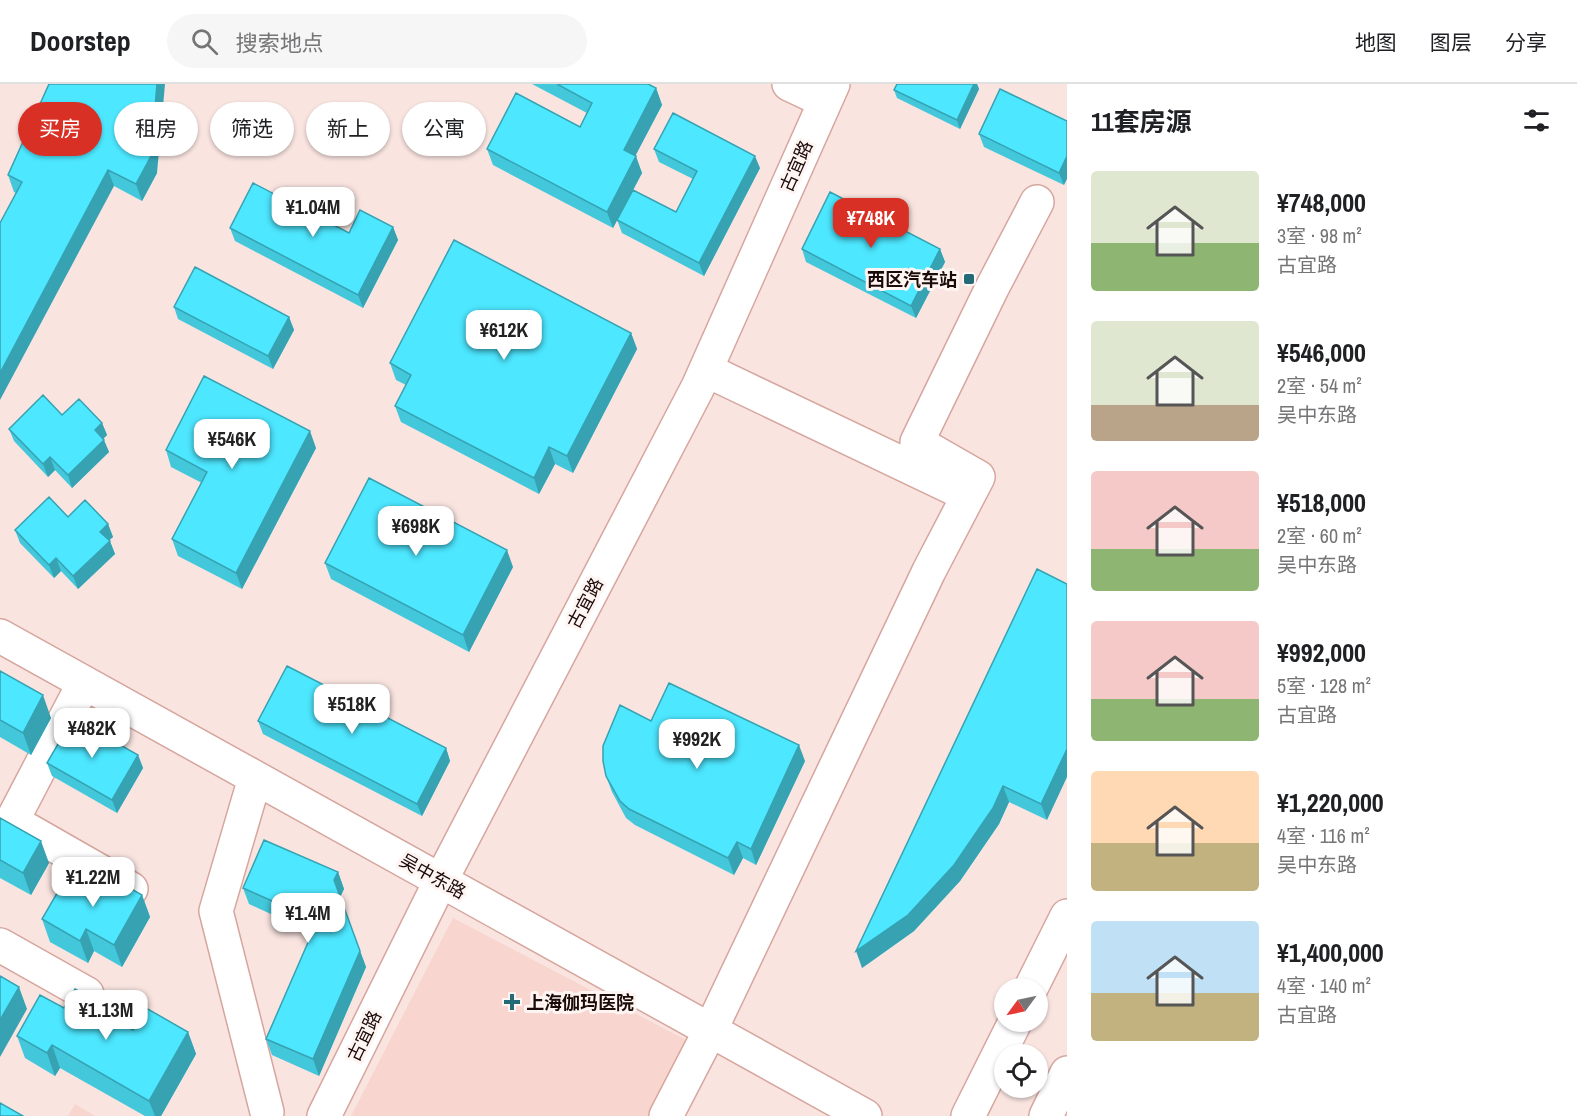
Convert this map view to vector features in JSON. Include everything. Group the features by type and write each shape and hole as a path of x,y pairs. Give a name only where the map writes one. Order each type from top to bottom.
{"main road":[{"path":"789,84 829,93"},
{"name":"古宜路","path":"324,1116 441,880 702,378 829,93"},
{"path":"666,1116 710,1031 929,571 978,477 917,442 1037,202"},
{"path":"702,378 964,503"},
{"name":"吴中东路","path":"0,636 865,1116"},
{"path":"84,683 12,821 131,890"},
{"path":"255,778 216,911 267,1112"},
{"path":"1036,978 1067,916"},
{"path":"0,945 87,994"},
{"path":"968,1116 1010,1032"},
{"path":"1046,1116 1067,1073"}],"shaded area":[{"name":"上海伽玛医院","path":"453,918 686,1040 647,1116 351,1116"},
{"path":"75,1104 95,1116 68,1116"}],"building":[{"path":"49,84 157,84 156,102 114,102 114,156 151,156 136,184 108,170 0,373 0,223 22,182 8,175 18,153 18,156 102,156 102,102 41,102"},
{"path":"557,84 648,84 656,88 624,150 636,156 607,212 487,149 516,93 580,127 592,103"},
{"path":"897,84 974,84 957,120 894,90"},
{"path":"1000,89 1067,121 1067,156 1059,173 979,134"},
{"path":"673,113 755,156 699,263 617,220 633,190 676,212 697,171 654,149"},
{"path":"253,183 349,233 360,210 393,227 358,295 230,228"},
{"path":"830,192 940,249 911,306 802,249"},
{"path":"454,240 631,333 567,456 549,447 534,478 395,406 411,375 390,363"},
{"path":"195,267 289,317 268,356 174,307"},
{"path":"204,376 310,431 236,573 172,539 207,472 166,450"},
{"path":"43,395 62,415 79,399 102,423 95,430 104,440 68,475 50,457 43,464 9,429"},
{"path":"369,478 507,550 463,635 325,563"},
{"path":"49,497 68,517 85,500 108,524 100,532 110,541 73,576 56,558 49,565 15,530"},
{"path":"1037,569 1067,584 1067,749 1041,804 1003,786 993,808 954,865 908,915 856,951"},
{"path":"287,666 446,748 417,804 258,721"},
{"path":"0,671 43,695 23,733 0,720"},
{"path":"669,683 799,745 751,849 737,842 728,858 629,809 620,801 606,776 603,746 620,705 651,721"},
{"path":"73,718 138,755 112,800 47,763"},
{"path":"0,818 41,841 23,873 0,860"},
{"path":"264,840 338,872 334,880 360,951 313,1059 266,1039 313,931 308,917 243,888"},
{"path":"102,872 142,895 114,945 86,929 80,941 42,919 67,876 91,890"},
{"path":"0,976 19,987 0,1020"},
{"path":"75,989 104,1006 101,1012 133,1030 146,1008 188,1032 149,1101 52,1045 47,1053 17,1036 40,995 64,1008"},
{"path":"0,1103 23,1116 0,1116"}],"place":[{"name":"西区汽车站","path":"969,279"},
{"name":"上海伽玛医院","path":"512,1002"}]}
